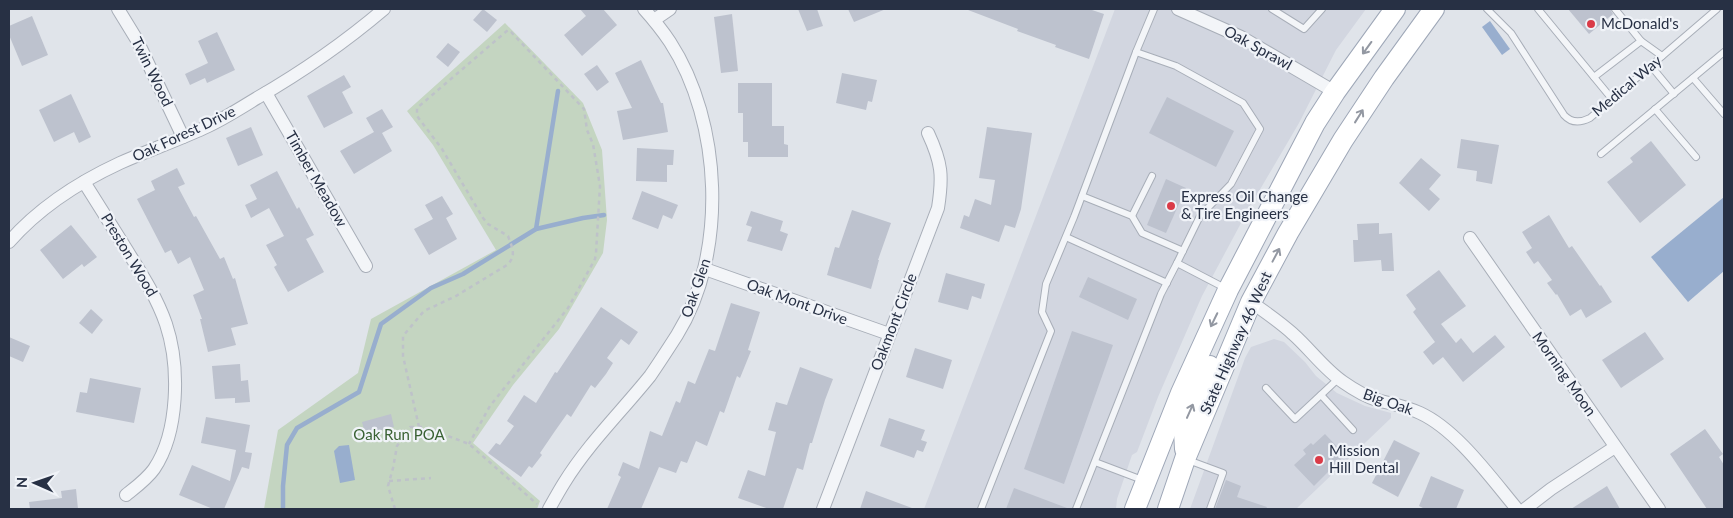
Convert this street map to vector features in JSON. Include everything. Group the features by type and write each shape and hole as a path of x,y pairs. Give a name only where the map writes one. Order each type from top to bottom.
{"main road":[{"name":"State Highway 46 West","path":"1136,509 1180,393 1228,290 1315,123 1395,9"},
{"name":"State Highway 46 West","path":"1168,509 1185,459 1250,302 1288,233 1348,133 1379,85 1434,9"},
{"path":"1250,302 1242,295 1242,287 1316,150 1315,123"},
{"path":"1185,459 1184,431 1186,419 1234,314 1233,301 1228,290"}],"street":[{"name":"Twin Wood","path":"118,9 137,40 183,137"},
{"name":"Oak Forest Drive","path":"9,242 32,219 84,182 121,163 225,117 266,93 340,44 384,9"},
{"name":"Oak Glen","path":"549,509 564,482 587,450 650,375 677,335 696,296 705,269 712,215 712,187 710,156 704,128 694,94 670,42 644,9"},
{"path":"654,20 670,9"},
{"name":"Oak Sprawl","path":"1178,9 1199,12 1335,92"},
{"name":"Timber Meadow","path":"266,93 366,266"},
{"name":"Oakmont Circle","path":"823,509 938,208 941,172 938,154 928,133"},
{"name":"Preston Wood","path":"84,182 148,283 166,325 171,342 175,395 172,424 161,457 154,470 126,495"},
{"name":"Morning Moon","path":"1470,238 1659,509"},
{"name":"Oak Mont Drive","path":"705,269 889,334"},
{"name":"Big Oak","path":"1250,302 1292,333 1338,378 1367,396 1409,408 1438,424 1482,467 1517,509"},
{"path":"1525,509 1551,489 1614,447"}],"lane":[{"path":"981,509 1051,331 1042,312 1046,284 1154,9"},
{"path":"1272,9 1304,29 1322,9"},
{"name":"Medical Way","path":"1487,9 1494,14 1510,33 1564,115 1575,122 1585,120 1612,99 1717,9"},
{"path":"1494,14 1500,9"},
{"path":"1538,9 1612,99"},
{"path":"1615,9 1641,41 1662,56"},
{"path":"1594,77 1641,41"},
{"path":"1076,509 1167,283 1200,216 1232,184 1260,129 1244,103 1176,66 1136,52"},
{"path":"1601,154 1724,52"},
{"path":"1651,66 1674,94"},
{"path":"1693,78 1724,114"},
{"path":"1656,109 1696,157"},
{"path":"1132,216 1152,176"},
{"path":"1082,196 1132,216 1142,233 1183,251"},
{"path":"1066,237 1167,283"},
{"path":"1177,263 1228,290"},
{"path":"1266,388 1295,419 1338,378"},
{"path":"1321,395 1354,430"},
{"path":"1185,459 1223,473 1210,509"},
{"path":"1095,462 1146,481"}],"path":[{"path":"419,427 403,356 403,336 424,311 456,296 507,265 511,261 513,251 508,236 488,224 442,149 417,116 416,111 417,108 506,31 511,32 584,109 587,130 593,144 600,186 598,232 595,259 568,308 490,406 469,444"},
{"path":"395,509 388,491 398,443 408,428 419,427 451,436 469,444 537,504"},
{"path":"389,481 431,478"}],"shaded area":[{"path":"1115,9 1366,9 1336,50 1299,123 1248,210 1202,296 1158,397 1137,452 1132,455 1117,499 1116,509 924,509"},
{"path":"1274,339 1284,342 1305,362 1316,376 1337,393 1365,406 1391,413 1391,418 1296,509 1190,509 1245,358 1251,347"}],"green space":[{"name":"Oak Run POA","path":"505,23 583,103 602,150 607,220 603,253 559,329 513,385 473,443 540,501 537,509 264,509 278,430 358,373 371,319 496,250 433,145 407,111"}],"water":[{"path":"1490,21 1510,49 1502,55 1482,27"},
{"path":"1724,197 1724,271 1688,302 1651,257"},
{"path":"349,445 355,480 340,483 334,451 339,446"}],"building":[{"path":"483,9 497,20 487,32 473,20"},
{"path":"580,9 603,9 617,25 582,56 564,35 586,16"},
{"path":"798,9 817,9 823,26 807,31"},
{"path":"848,9 886,9 854,22"},
{"path":"968,9 1089,9 1104,14 1089,59 1055,47 1056,45 1017,31 1018,29"},
{"name":"McDonald's","path":"1568,9 1610,9 1613,14 1589,34"},
{"path":"732,14 738,71 721,73 714,17"},
{"path":"32,16 48,55 22,66 9,35 9,26"},
{"path":"217,32 235,70 207,83 205,78 190,85 185,74 208,63 198,41"},
{"path":"448,43 460,52 448,67 436,57"},
{"path":"641,60 661,103 663,103 668,132 623,140 617,111 632,108 615,73"},
{"path":"597,65 609,82 597,91 584,74"},
{"path":"842,73 877,80 872,102 868,101 866,110 836,103"},
{"path":"344,75 351,87 342,92 353,113 324,128 307,96"},
{"path":"738,83 772,83 772,126 784,126 784,144 788,145 788,157 748,157 748,142 743,142 743,113 738,113"},
{"path":"71,94 91,137 79,143 74,132 54,142 39,110"},
{"path":"1167,97 1234,131 1216,167 1149,133"},
{"path":"382,109 393,127 382,133 392,151 354,174 340,151 374,132 366,118"},
{"path":"251,127 263,155 238,166 226,138"},
{"path":"987,127 1032,133 1021,209 1015,228 1005,225 999,242 960,228 964,215 969,217 975,199 991,205 995,180 979,178"},
{"path":"1461,139 1499,145 1492,184 1476,181 1477,171 1457,168"},
{"path":"1651,141 1686,185 1640,223 1607,182 1633,162 1630,158"},
{"path":"637,148 674,150 673,165 667,165 667,182 636,181"},
{"path":"1421,158 1441,175 1429,189 1440,199 1429,211 1399,183"},
{"path":"177,168 185,184 178,187 220,259 224,257 233,279 235,278 248,324 231,328 236,345 208,352 200,319 202,319 193,295 204,290 190,257 178,264 171,250 165,253 137,199 155,190 151,181"},
{"path":"277,171 297,209 299,207 314,235 306,239 324,272 288,292 274,267 277,265 266,245 284,236 269,208 251,218 245,205 257,199 250,185"},
{"path":"1166,179 1186,188 1166,233 1147,225"},
{"path":"642,191 678,205 672,219 663,215 658,229 632,219"},
{"path":"442,196 453,214 446,218 457,239 429,255 414,229 433,219 425,205"},
{"path":"852,210 891,223 878,260 871,289 827,275 835,247 839,248"},
{"path":"751,211 783,221 780,231 788,234 782,251 747,241 752,227 746,225"},
{"path":"1549,215 1569,248 1572,246 1612,302 1586,318 1581,309 1570,316 1557,294 1547,283 1552,280 1538,261 1534,264 1526,252 1532,248 1522,232"},
{"path":"1379,223 1379,234 1392,233 1394,271 1382,271 1381,260 1354,262 1353,240 1358,240 1357,224"},
{"path":"71,225 97,257 84,267 82,264 63,279 40,250"},
{"path":"1439,270 1466,306 1441,324 1456,343 1461,338 1473,353 1495,335 1505,347 1463,382 1443,357 1433,365 1423,352 1435,342 1413,312 1416,309 1406,295"},
{"path":"946,273 985,284 981,299 972,296 968,310 938,302"},
{"path":"1088,277 1137,299 1128,320 1079,297"},
{"path":"731,303 760,312 748,350 751,351 740,378 737,376 724,413 720,411 707,446 696,441 687,463 681,461 676,473 659,467 641,509 607,509 621,477 618,475 623,462 639,469 650,431 662,436 676,401 680,403 688,381 695,384 709,349 715,351"},
{"path":"601,307 638,332 629,345 621,339 607,358 613,363 606,374 595,388 591,385 571,417 567,414 540,453 542,455 532,468 529,466 521,477 488,453 496,443 500,445 514,426 507,421 524,395 536,403 555,372 557,373"},
{"path":"91,309 103,320 92,334 79,323"},
{"path":"1072,331 1113,345 1064,484 1024,469"},
{"path":"1645,332 1664,359 1621,388 1602,360"},
{"path":"9,337 30,346 23,362 9,356"},
{"path":"915,348 952,360 943,389 906,377"},
{"path":"240,364 241,381 248,380 250,402 235,403 235,398 215,399 212,366"},
{"path":"800,367 833,379 812,443 810,443 803,470 797,468 783,509 769,509 738,498 748,470 765,476 776,432 768,430 776,402 787,405"},
{"path":"90,378 141,388 134,423 76,412 80,392 87,393"},
{"path":"391,414 394,427 365,434 362,422"},
{"path":"206,417 250,425 245,452 252,453 249,469 242,467 224,509 213,509 179,495 192,465 230,481 236,450 201,443"},
{"path":"889,418 925,430 921,440 927,442 923,452 917,450 914,458 880,446"},
{"path":"1705,429 1723,454 1719,457 1724,465 1724,509 1707,509 1670,454"},
{"name":"Mission Hill Dental","path":"1325,434 1345,455 1314,486 1294,465 1306,454 1303,450 1311,443 1313,445"},
{"path":"1394,440 1420,453 1398,497 1372,483"},
{"path":"1431,476 1464,490 1456,509 1425,509 1419,506"},
{"path":"1226,480 1241,486 1237,497 1267,507 1266,509 1215,509"},
{"path":"1607,486 1620,509 1571,509"},
{"path":"1014,488 1067,508 1067,509 1006,509"},
{"path":"76,489 78,509 30,509 29,502 62,498 61,491"},
{"path":"866,491 912,508 912,509 860,509"}],"waterway":[{"path":"536,229 558,91"},
{"path":"283,509 287,445 297,428 359,392 381,324 431,288 463,274 536,229 604,215"}],"place":[{"name":"McDonald's","path":"1591,24"},
{"name":"Express Oil Change & Tire Engineers","path":"1171,206"},
{"name":"Mission Hill Dental","path":"1319,460"}]}
